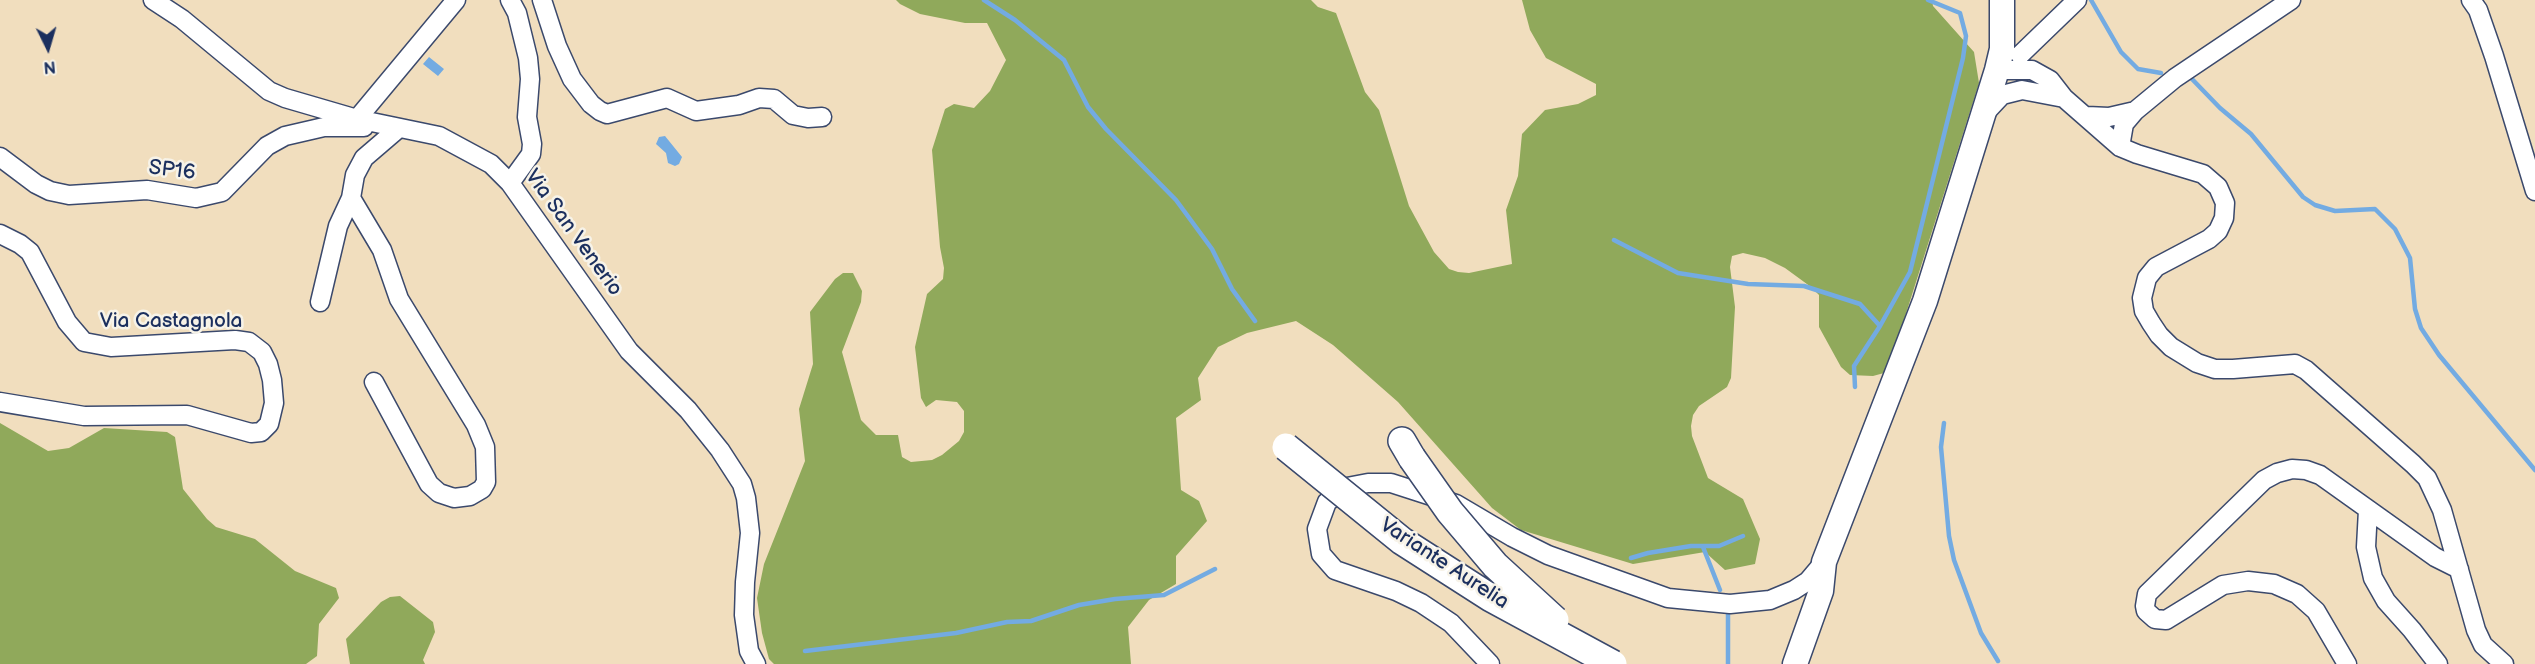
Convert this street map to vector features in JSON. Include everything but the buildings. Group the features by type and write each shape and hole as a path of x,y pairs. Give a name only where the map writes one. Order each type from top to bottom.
{"highway":[{"name":"Variante Aurelia","path":"1286,447 1402,541 1491,598 1609,662"},
{"path":"1407,449 1450,512 1495,565 1542,610 1609,662"}],"main road":[{"path":"1795,664 1821,591 1824,562 1925,301 1996,73 2002,49 2002,0"}],"street":[{"name":"Via San Venerio","path":"153,0 182,19 269,91 285,98 357,119 439,136 491,164 510,183 629,351 688,410 720,450 742,484 750,533 744,615 749,651 756,664"},
{"path":"357,119 456,0"},
{"path":"510,0 517,13 528,58 530,79 527,117 532,144 531,154 510,183"},
{"path":"542,0 557,46 572,79 591,104 600,111 608,114 667,98 696,111 740,105 759,98 774,99 793,116 822,117"},
{"path":"2020,55 2077,0"},
{"path":"2120,147 2124,124 2135,111 2175,78 2291,0"},
{"path":"2471,0 2481,19 2535,191"},
{"path":"2002,35 2032,70 2050,80 2064,98 2120,147 2203,174 2218,187 2225,203 2224,218 2218,231 2209,239 2156,267 2147,278 2142,298 2144,311 2159,335 2183,356 2197,363 2215,369 2295,364 2306,370 2427,478 2442,510 2476,630 2483,645 2504,664"},
{"path":"1996,73 2032,70"},
{"path":"1996,73 2022,90 2064,98"},
{"path":"1982,115 2002,95 2022,90"},
{"path":"2087,116 2109,117 2135,111"},
{"name":"SP16","path":"0,157 36,184 50,191 69,195 147,190 196,198 222,192 267,146 285,136 324,127 399,128"},
{"path":"320,302 338,226 351,198 355,175 364,158 399,128"},
{"path":"351,198 382,250 399,298 476,425 485,447 486,482 482,489 470,496 454,498 439,493 429,484 374,382"},
{"name":"Via Castagnola","path":"0,234 30,252 67,322 84,342 111,347 235,340 249,342 262,352 268,364 274,403 269,424 261,432 251,433 186,415 84,416 0,402"},
{"path":"2346,664 2316,611 2297,594 2274,584 2248,581 2223,585 2166,620 2150,616 2145,600 2150,590 2256,487 2277,473 2292,470 2306,470 2320,475 2435,557 2458,569"},
{"path":"1490,664 1451,623 1421,603 1396,591 1335,570 1321,554 1317,529 1327,502 1347,487 1368,483 1391,483 1456,504 1548,555 1668,598 1730,604 1770,600 1794,591 1808,580 1824,562"},
{"path":"2368,510 2366,547 2373,579 2386,601 2439,664"}],"green space":[{"path":"896,0 1311,0 1318,7 1336,13 1365,92 1379,110 1409,206 1434,252 1449,269 1469,273 1512,264 1506,210 1518,176 1522,134 1545,110 1578,104 1596,95 1596,84 1546,58 1530,30 1522,0 1932,0 1933,6 1974,52 1979,83 1890,364 1884,373 1873,376 1850,375 1841,367 1819,327 1819,295 1811,287 1785,268 1765,258 1743,253 1732,256 1730,267 1735,307 1731,378 1727,387 1699,406 1693,415 1691,426 1692,436 1708,478 1743,499 1760,539 1755,564 1725,570 1705,552 1633,564 1521,530 1492,508 1398,402 1333,345 1296,321 1247,333 1218,347 1198,378 1201,400 1176,418 1181,490 1199,501 1207,521 1176,556 1176,584 1149,600 1128,627 1131,664 774,664 769,659 762,633 757,598 764,564 805,461 799,409 813,364 810,312 835,279 843,273 853,273 862,291 861,302 842,352 861,420 876,435 898,435 902,457 911,462 932,460 942,455 959,441 964,432 964,411 957,402 936,400 926,407 921,398 915,347 927,294 943,279 944,268 940,247 932,150 945,109 954,104 974,108 990,91 1006,60 987,23 965,23 920,14"},
{"path":"0,423 48,451 69,448 104,428 167,432 175,437 183,489 207,519 216,527 255,539 295,571 336,588 339,598 319,624 317,656 306,664 0,664"},
{"path":"400,596 433,622 435,632 423,660 425,664 350,664 346,639 381,602 390,597"}],"water":[{"path":"429,57 444,69 438,76 423,64"},
{"path":"665,136 682,157 679,164 675,166 668,163 666,153 656,144 659,137"}],"waterway":[{"path":"984,0 1015,20 1064,60 1088,107 1106,129 1176,200 1212,249 1232,289 1255,321"},
{"path":"1855,387 1854,366 1880,326 1910,272 1963,58 1966,36 1960,13 1928,0"},
{"path":"2091,0 2121,52 2138,69 2161,73"},
{"path":"2191,78 2220,108 2251,134 2303,197 2315,205 2335,211 2375,209 2395,229 2410,258 2415,309 2421,328 2439,355 2535,470"},
{"path":"1614,240 1678,273 1748,284 1804,286 1860,304 1880,326"},
{"path":"1944,423 1941,447 1949,536 1954,560 1981,633 1998,661"},
{"path":"1631,558 1691,546 1719,546 1743,536"},
{"path":"1703,547 1720,590"},
{"path":"805,651 956,633 1007,622 1031,621 1079,605 1164,595 1215,569"},
{"path":"1728,609 1728,664"}]}
